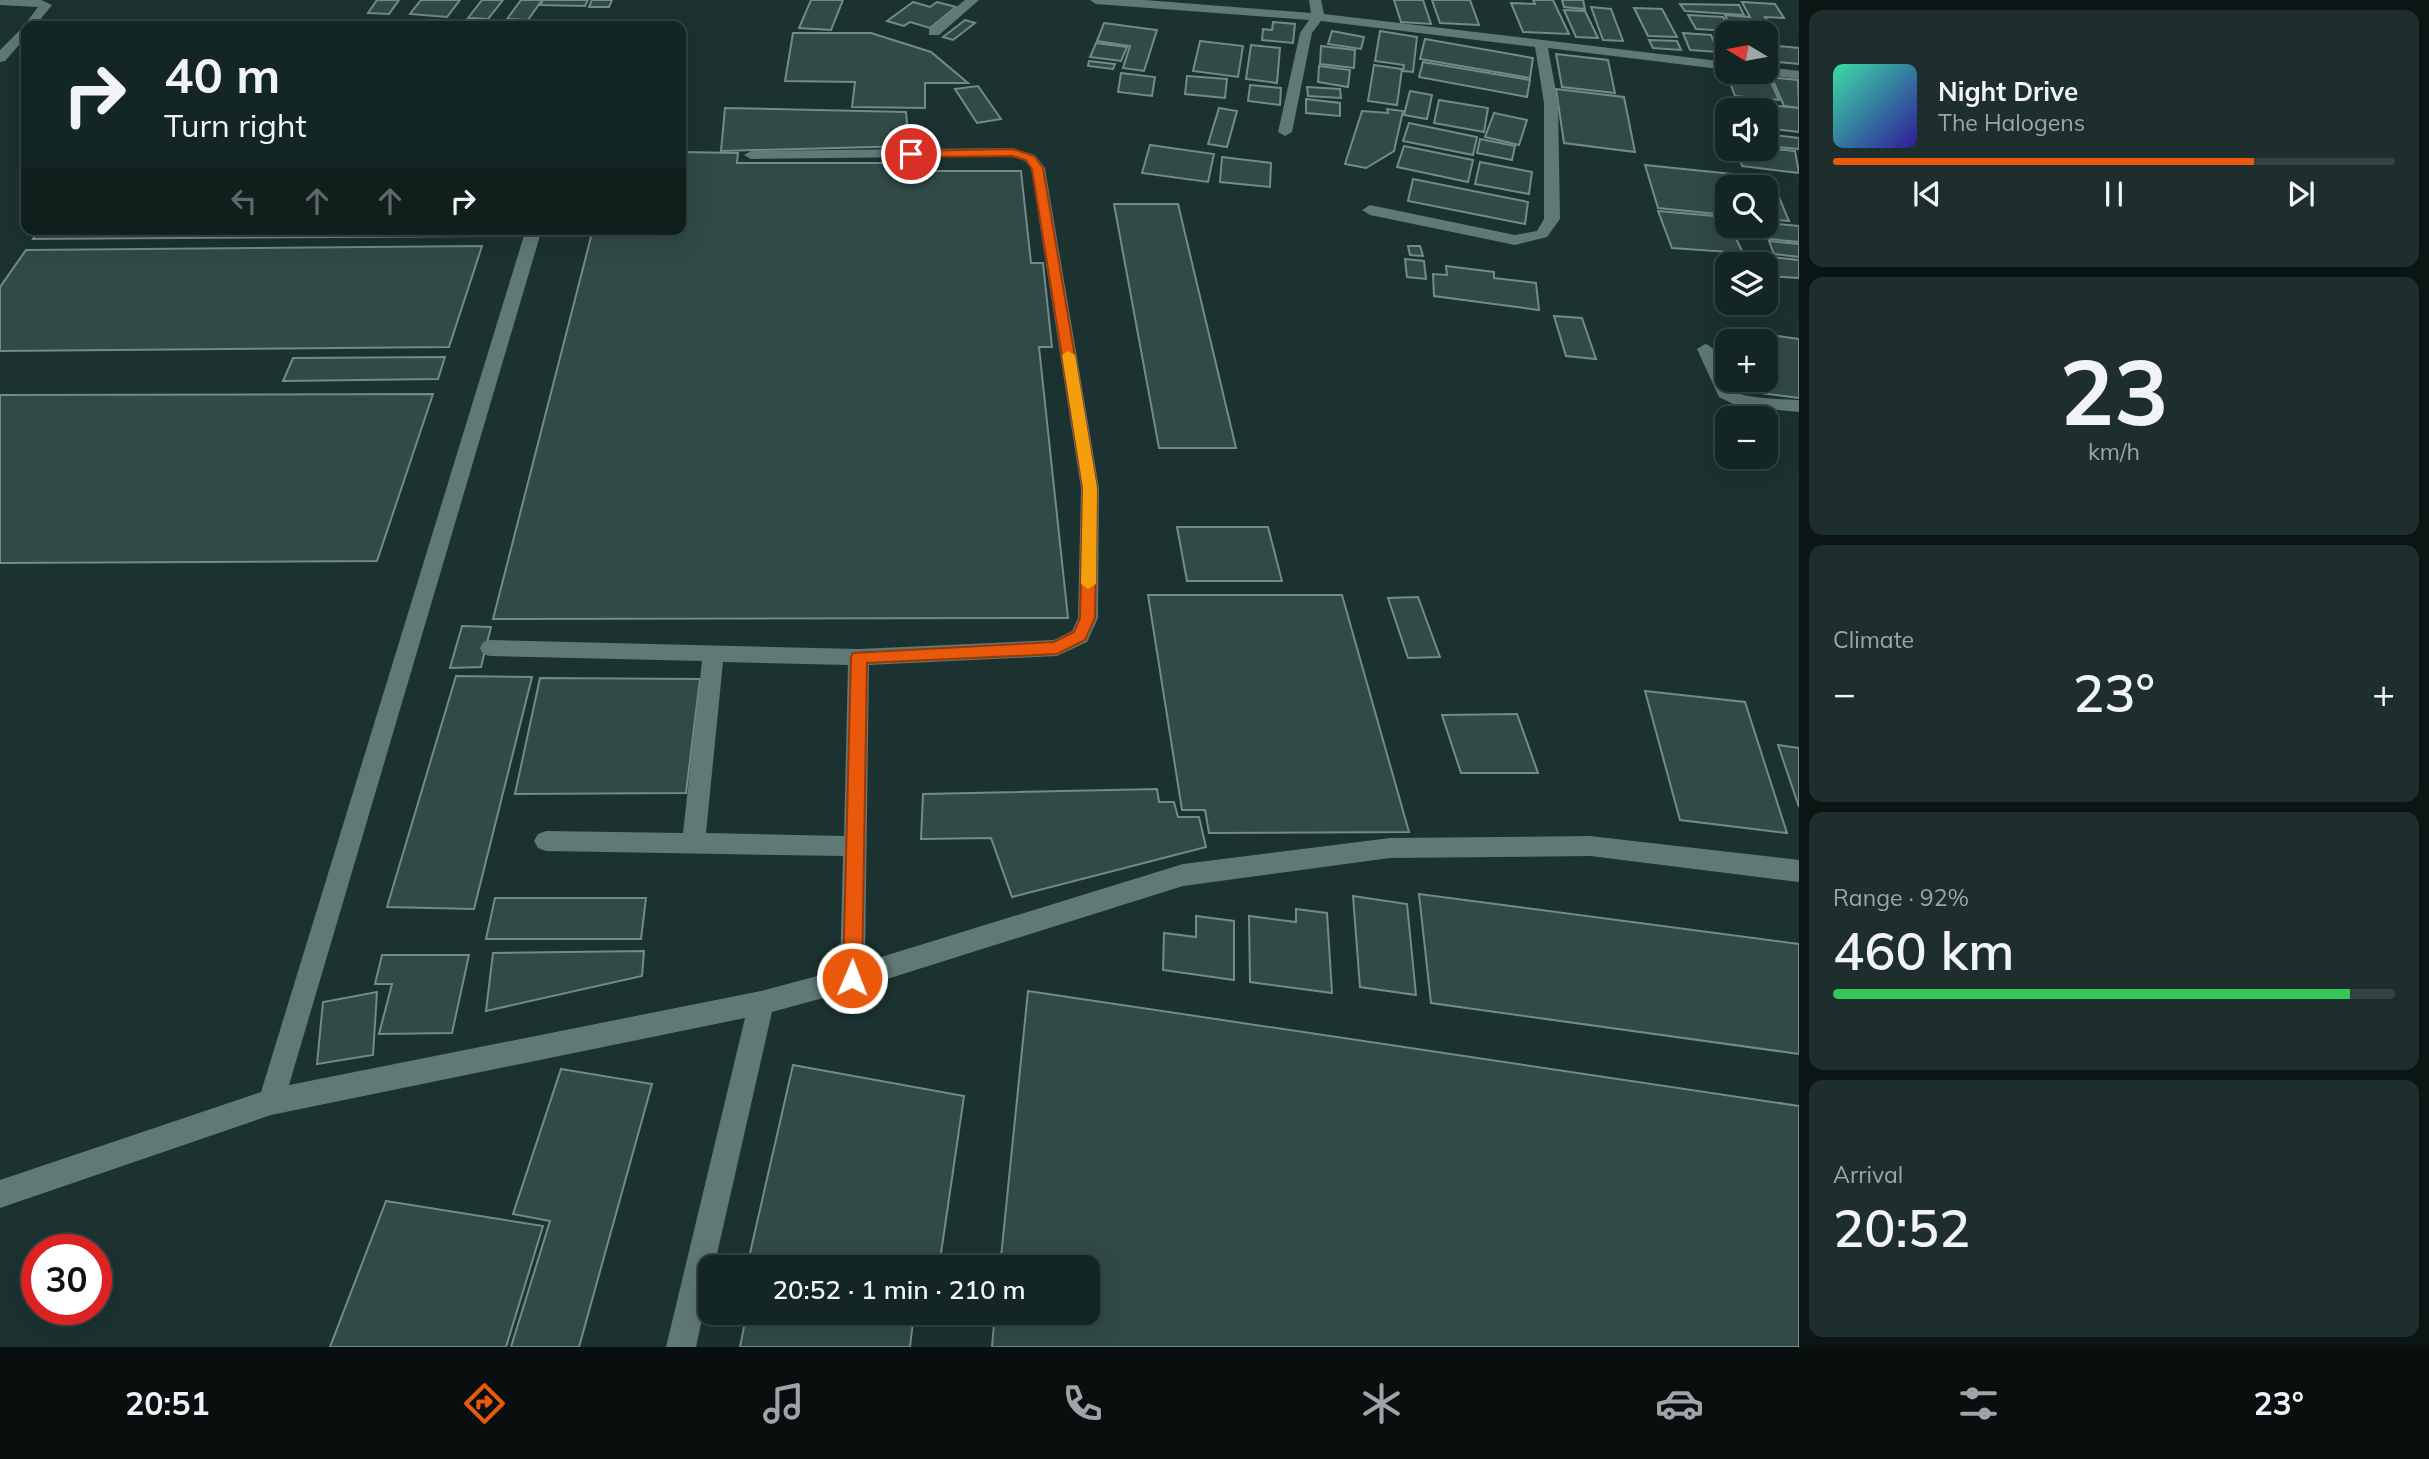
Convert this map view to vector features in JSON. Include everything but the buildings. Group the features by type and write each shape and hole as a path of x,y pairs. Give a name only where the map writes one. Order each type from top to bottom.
{"street":[{"path":"934,32 973,0"},
{"path":"1096,0 1318,18 1715,65"},
{"path":"1285,131 1306,33 1318,18 1315,0"},
{"path":"0,1 31,1 46,5 33,21"},
{"path":"0,58 21,36"},
{"path":"1370,211 1515,240 1542,234 1552,219 1550,103 1541,44"},
{"path":"1778,72 1799,75"},
{"path":"491,648 859,657 1057,648 1080,636 1088,618 1090,488 1038,168 1030,158 1013,152 751,155"},
{"path":"271,1102 532,235"},
{"path":"1704,349 1725,393 1737,400 1799,406"},
{"path":"693,843 713,654"},
{"path":"852,978 859,657"},
{"path":"546,841 854,846"},
{"path":"0,1194 271,1102 761,1003 852,978 1183,875 1390,848 1590,846 1799,871"},
{"path":"681,1347 761,1003"}],"slow traffic":[{"path":"1068,355 1090,488 1088,584"}],"route":[{"path":"852,978 859,657 1057,648 1080,636 1088,618 1090,488 1038,168 1030,158 1013,152 911,154"}]}
